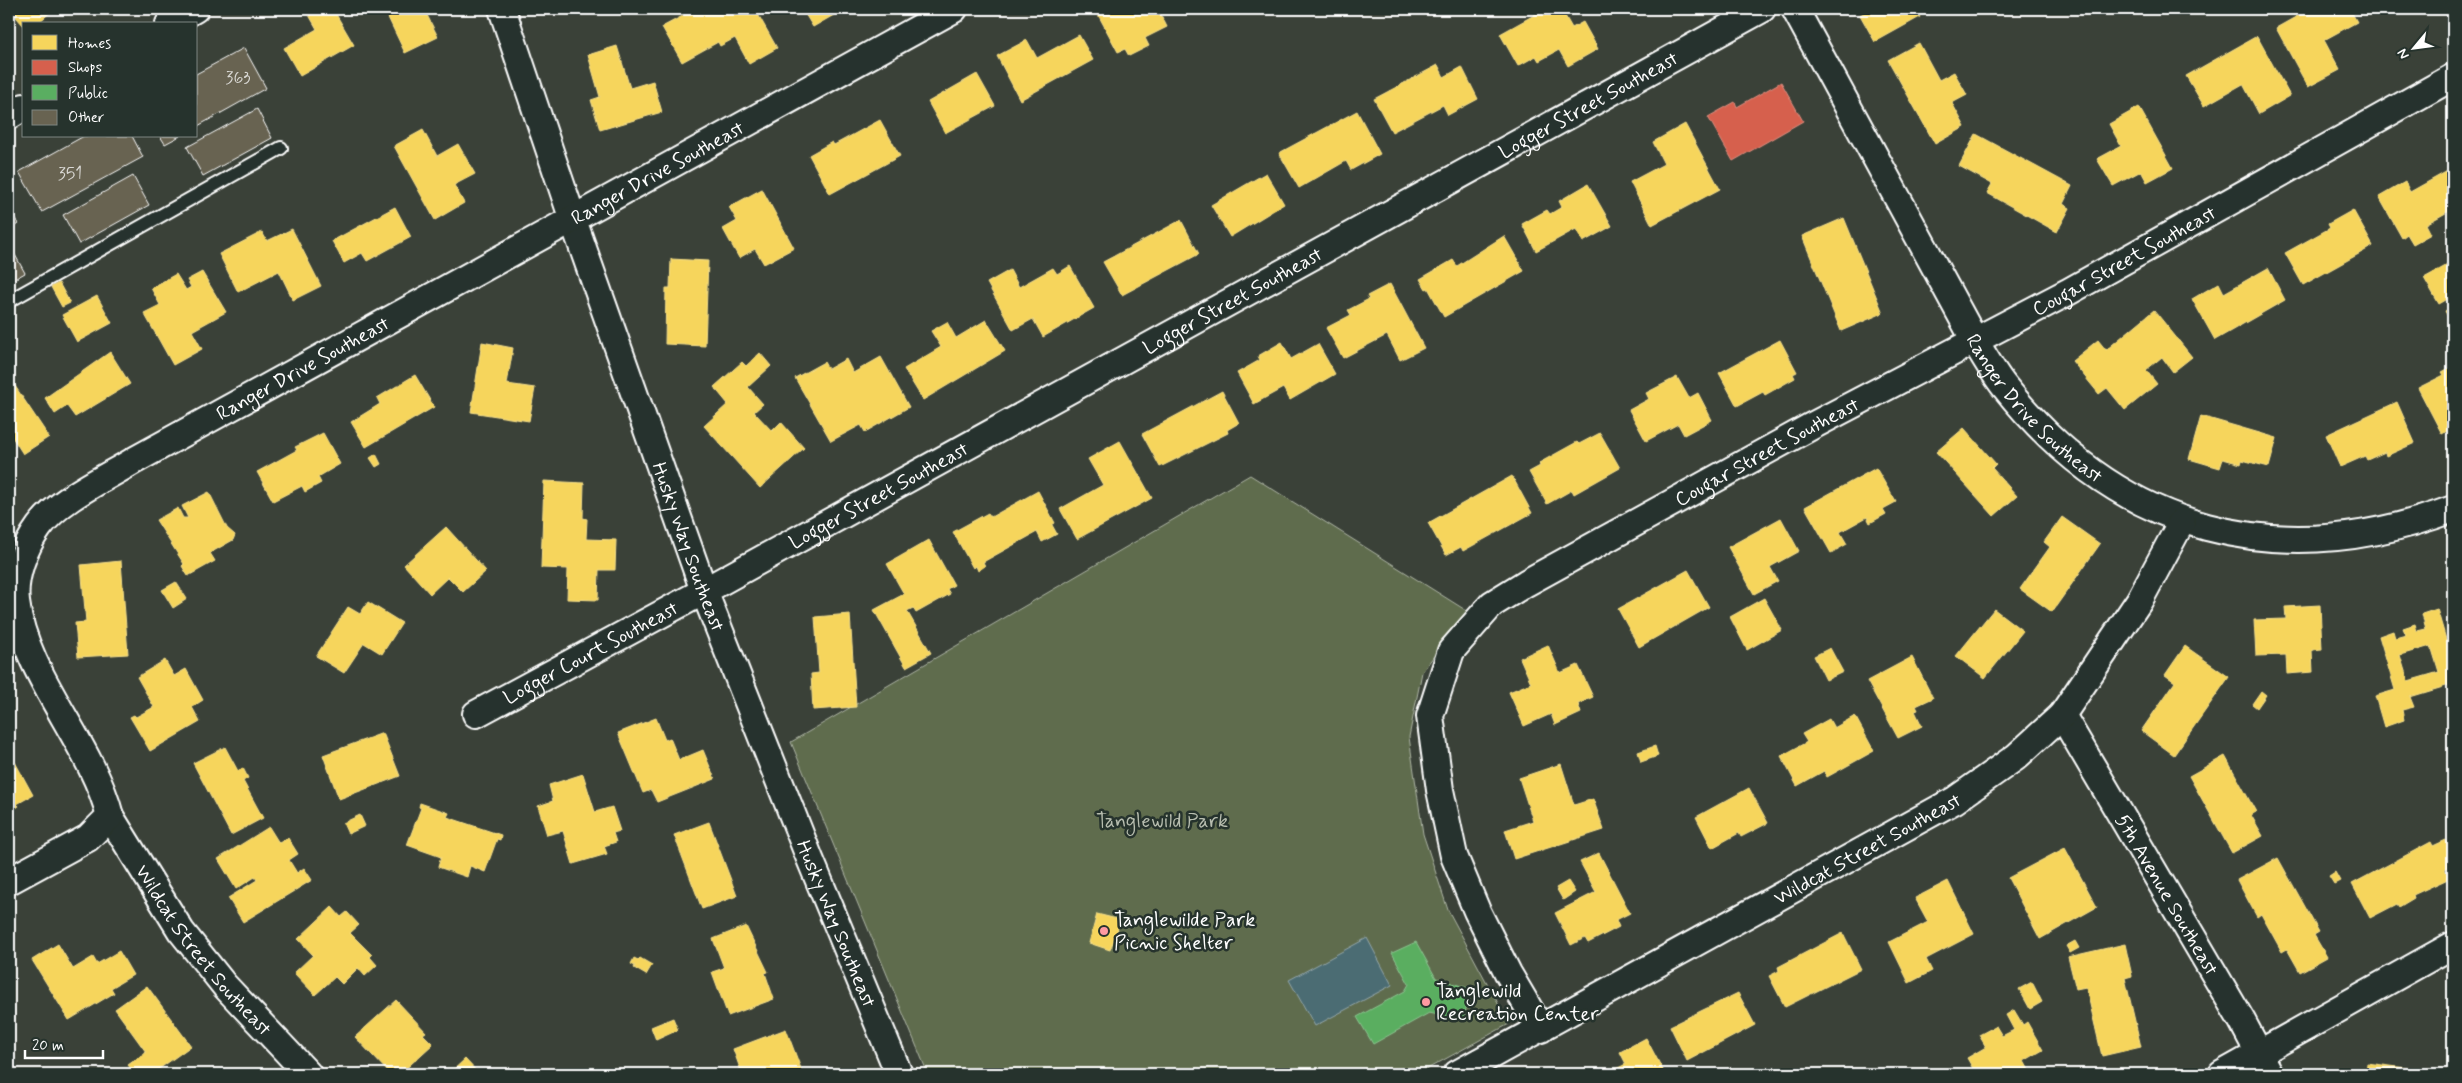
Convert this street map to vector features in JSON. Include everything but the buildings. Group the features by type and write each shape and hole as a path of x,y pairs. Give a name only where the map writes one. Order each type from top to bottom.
{"street":[{"path":"172,22 195,9"},
{"name":"Husky Way Southeast","path":"502,9 573,220 704,591 810,859 899,1074"},
{"name":"Ranger Drive Southeast","path":"110,816 98,781 38,665 21,623 16,600 18,576 25,552 39,526 78,494 135,460 954,9"},
{"name":"Logger Street Southeast","path":"704,591 1762,9"},
{"name":"Ranger Drive Southeast","path":"1796,9 1975,342 2003,385 2051,439 2073,458 2136,499 2182,520 2209,529 2271,540 2333,538 2400,525 2453,508"},
{"name":"Cougar Street Southeast","path":"1541,1029 1490,938 1454,856 1440,790 1430,716 1451,651 1492,604 1526,583 1810,427 1975,342 2453,77"},
{"name":"Wildcat Street Southeast","path":"1458,1074 1955,800 2016,757 2062,715 2139,601 2182,520"},
{"name":"Logger Court Southeast","path":"476,714 704,591"},
{"name":"5th Avenue Southeast","path":"2062,715 2264,1064"},
{"path":"9,881 88,838 110,816"},
{"name":"Wildcat Street Southeast","path":"110,816 181,931 225,986 308,1074"},
{"path":"2222,1074 2264,1064 2453,945"}],"lane":[{"path":"9,301 281,148"}],"green space":[{"name":"Tanglewild Park","path":"1250,475 1467,611 1422,672 1409,737 1423,834 1448,910 1509,1024 1418,1074 928,1074 791,742"}],"water":[{"path":"1367,938 1392,985 1315,1026 1289,980"}],"place":[{"name":"Tanglewilde Park Picnic Shelter","path":"1104,931"},
{"name":"Tanglewild Recreation Center","path":"1426,1002"}]}
